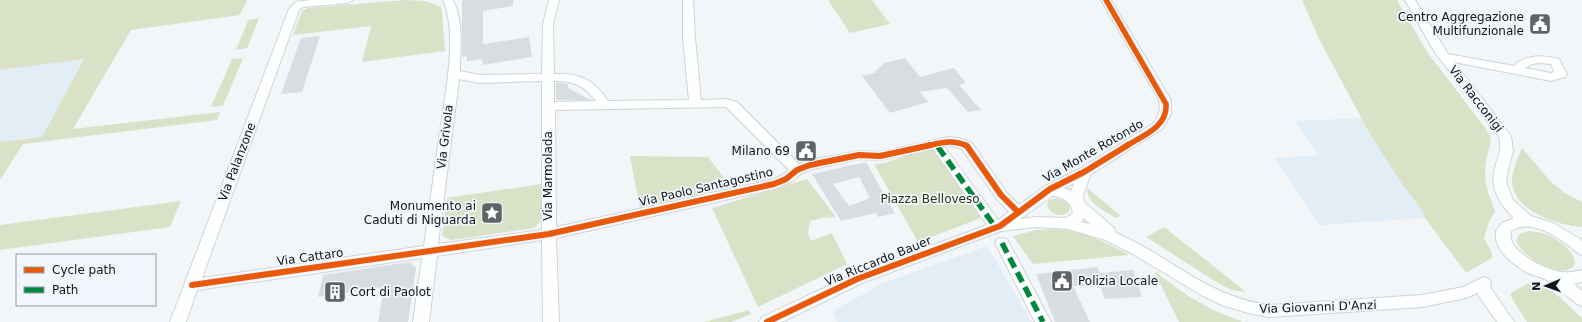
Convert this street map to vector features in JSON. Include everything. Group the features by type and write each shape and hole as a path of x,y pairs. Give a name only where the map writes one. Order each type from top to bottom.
{"street":[{"path":"300,2 348,0"},
{"name":"Via Grivola","path":"431,251 454,74 452,7 448,0"},
{"name":"Via Marmolada","path":"551,322 548,24 554,0"},
{"path":"688,0 689,38 695,104"},
{"name":"Via Monte Rotondo","path":"998,227 1041,195 1063,181 1084,172 1153,129 1162,121 1166,109 1166,103 1160,90 1106,0"},
{"name":"Via Racconigi","path":"1410,0 1444,57 1505,136 1508,143 1500,173 1501,187 1513,210 1524,219 1533,223"},
{"name":"Via Palanzone","path":"178,322 294,9 300,2"},
{"name":"Via Racconigi","path":"1444,57 1517,70"},
{"path":"454,74 480,79 548,78 570,76 577,79 593,92 604,105"},
{"path":"548,106 727,103 733,105 797,170"},
{"path":"998,227 937,145 954,141 963,143 967,146 1000,195 1018,212"},
{"name":"Via Paolo Santagostino","path":"431,251 549,234 774,184 786,179 797,170 810,165 855,156 880,156 937,145"},
{"name":"Via Monte Rotondo","path":"998,227 1036,222 1071,222 1078,218 1080,211 1076,196 1084,172"},
{"name":"Via Monte Rotondo","path":"1060,223 1049,220 1040,213 1036,205 1041,195 1051,192 1061,192 1071,196 1078,204"},
{"name":"Via Giovanni D'Anzi","path":"1078,204 1119,240"},
{"path":"1582,249 1560,232 1533,223 1517,222 1506,227 1503,232 1503,240 1510,251 1523,263 1561,282 1582,300"},
{"name":"Via Giovanni D'Anzi","path":"1060,223 1098,231 1119,240 1218,298 1255,310 1269,311 1422,301 1466,292 1482,284 1506,322"},
{"name":"Via Riccardo Bauer","path":"767,322 857,279 998,227"},
{"path":"1582,238 1579,242 1582,249"},
{"path":"1002,243 1043,322"},
{"path":"421,322 431,251"},
{"name":"Via Cattaro","path":"192,285 431,251"},
{"path":"1548,275 1565,279 1578,278 1582,276"}],"shaded area":[{"path":"84,59 42,137 0,142 0,70"},
{"path":"1362,118 1402,184 1422,210 1425,218 1320,225 1275,158 1319,155 1294,121"},
{"path":"987,246 1032,322 837,322 833,311 883,283"}],"green space":[{"path":"0,0 247,0 240,15 131,30 73,129 220,112 217,120 23,144 0,180 0,142 42,137 84,59 0,70"},
{"path":"406,0 425,1 441,7 445,51 362,62 371,26 293,35 302,11 308,8"},
{"path":"828,0 872,0 890,24 850,33"},
{"path":"1302,0 1397,0 1427,52 1486,129 1491,139 1485,179 1488,193 1495,211 1489,222 1484,238 1492,253 1492,258 1466,273 1425,218 1422,210 1402,184 1369,132 1319,39"},
{"path":"259,18 247,48 236,50 248,20"},
{"path":"243,58 223,106 211,107 232,59"},
{"path":"1522,148 1550,181 1565,193 1582,202 1582,227 1549,220 1528,208 1520,200 1514,191 1512,177"},
{"name":"Piazza Belloveso","path":"922,150 933,150 981,218 918,242 874,164 885,163"},
{"path":"630,156 708,157 731,187 640,208"},
{"path":"807,179 836,217 810,221 808,234 811,241 832,233 847,264 758,307 712,208"},
{"path":"541,184 541,221 534,228 451,240 442,236 447,198"},
{"path":"1087,188 1121,216 1116,218 1097,206 1090,198"},
{"path":"1057,198 1064,201 1070,207 1069,212 1063,215 1053,213 1047,205 1048,201"},
{"path":"181,201 170,227 0,250 0,225"},
{"path":"1164,227 1246,292 1232,290 1221,285 1146,237"},
{"path":"1056,229 1075,232 1094,238 1129,255 1033,264 1013,236 1036,230"},
{"path":"1530,231 1546,234 1567,248 1574,258 1575,263 1573,267 1558,271 1532,259 1519,246 1516,240 1522,233"},
{"path":"1154,271 1188,296 1213,310 1243,322 1179,322"},
{"path":"1527,284 1543,287 1558,295 1582,318 1582,322 1527,322 1510,295 1512,292"},
{"path":"749,310 751,314 731,322 704,322"}],"building":[{"path":"462,0 513,0 513,6 483,11 483,44 529,37 532,57 483,65 482,59 467,61 467,56 462,57"},
{"path":"320,36 302,92 281,94 301,38"},
{"path":"905,58 920,77 954,68 966,83 959,85 981,110 968,112 947,88 920,92 928,102 890,113 862,76 874,73 884,63"},
{"path":"556,83 568,84 568,88 591,100 558,100 556,99"},
{"path":"866,162 895,213 878,217 876,213 841,221 812,174","holes":["859,177 870,198 849,206 833,184"]},
{"name":"Cort di Paolot","path":"410,262 416,268 408,322 378,322 384,287 318,297 323,275"},
{"path":"1098,267 1100,273 1133,270 1142,297 1105,299 1100,286 1073,286 1090,322 1055,322 1036,274"}],"marked path":[{"path":"938,147 996,228"},
{"path":"1002,243 1043,322"}],"cycle path":[{"path":"767,322 857,279 1000,226 1050,189 1084,172 1158,126 1165,114 1165,100 1106,0"},
{"path":"192,285 549,234 774,184 786,179 797,170 810,165 859,155 880,156 949,141 958,142 967,146 1001,195 1018,212"}],"place":[{"name":"Centro Aggregazione Multifunzionale","path":"1540,24"},
{"name":"Milano 69","path":"806,151"},
{"name":"Monumento ai Caduti di Niguarda","path":"492,213"},
{"name":"Polizia Locale","path":"1062,281"},
{"name":"Cort di Paolot","path":"335,292"}]}
